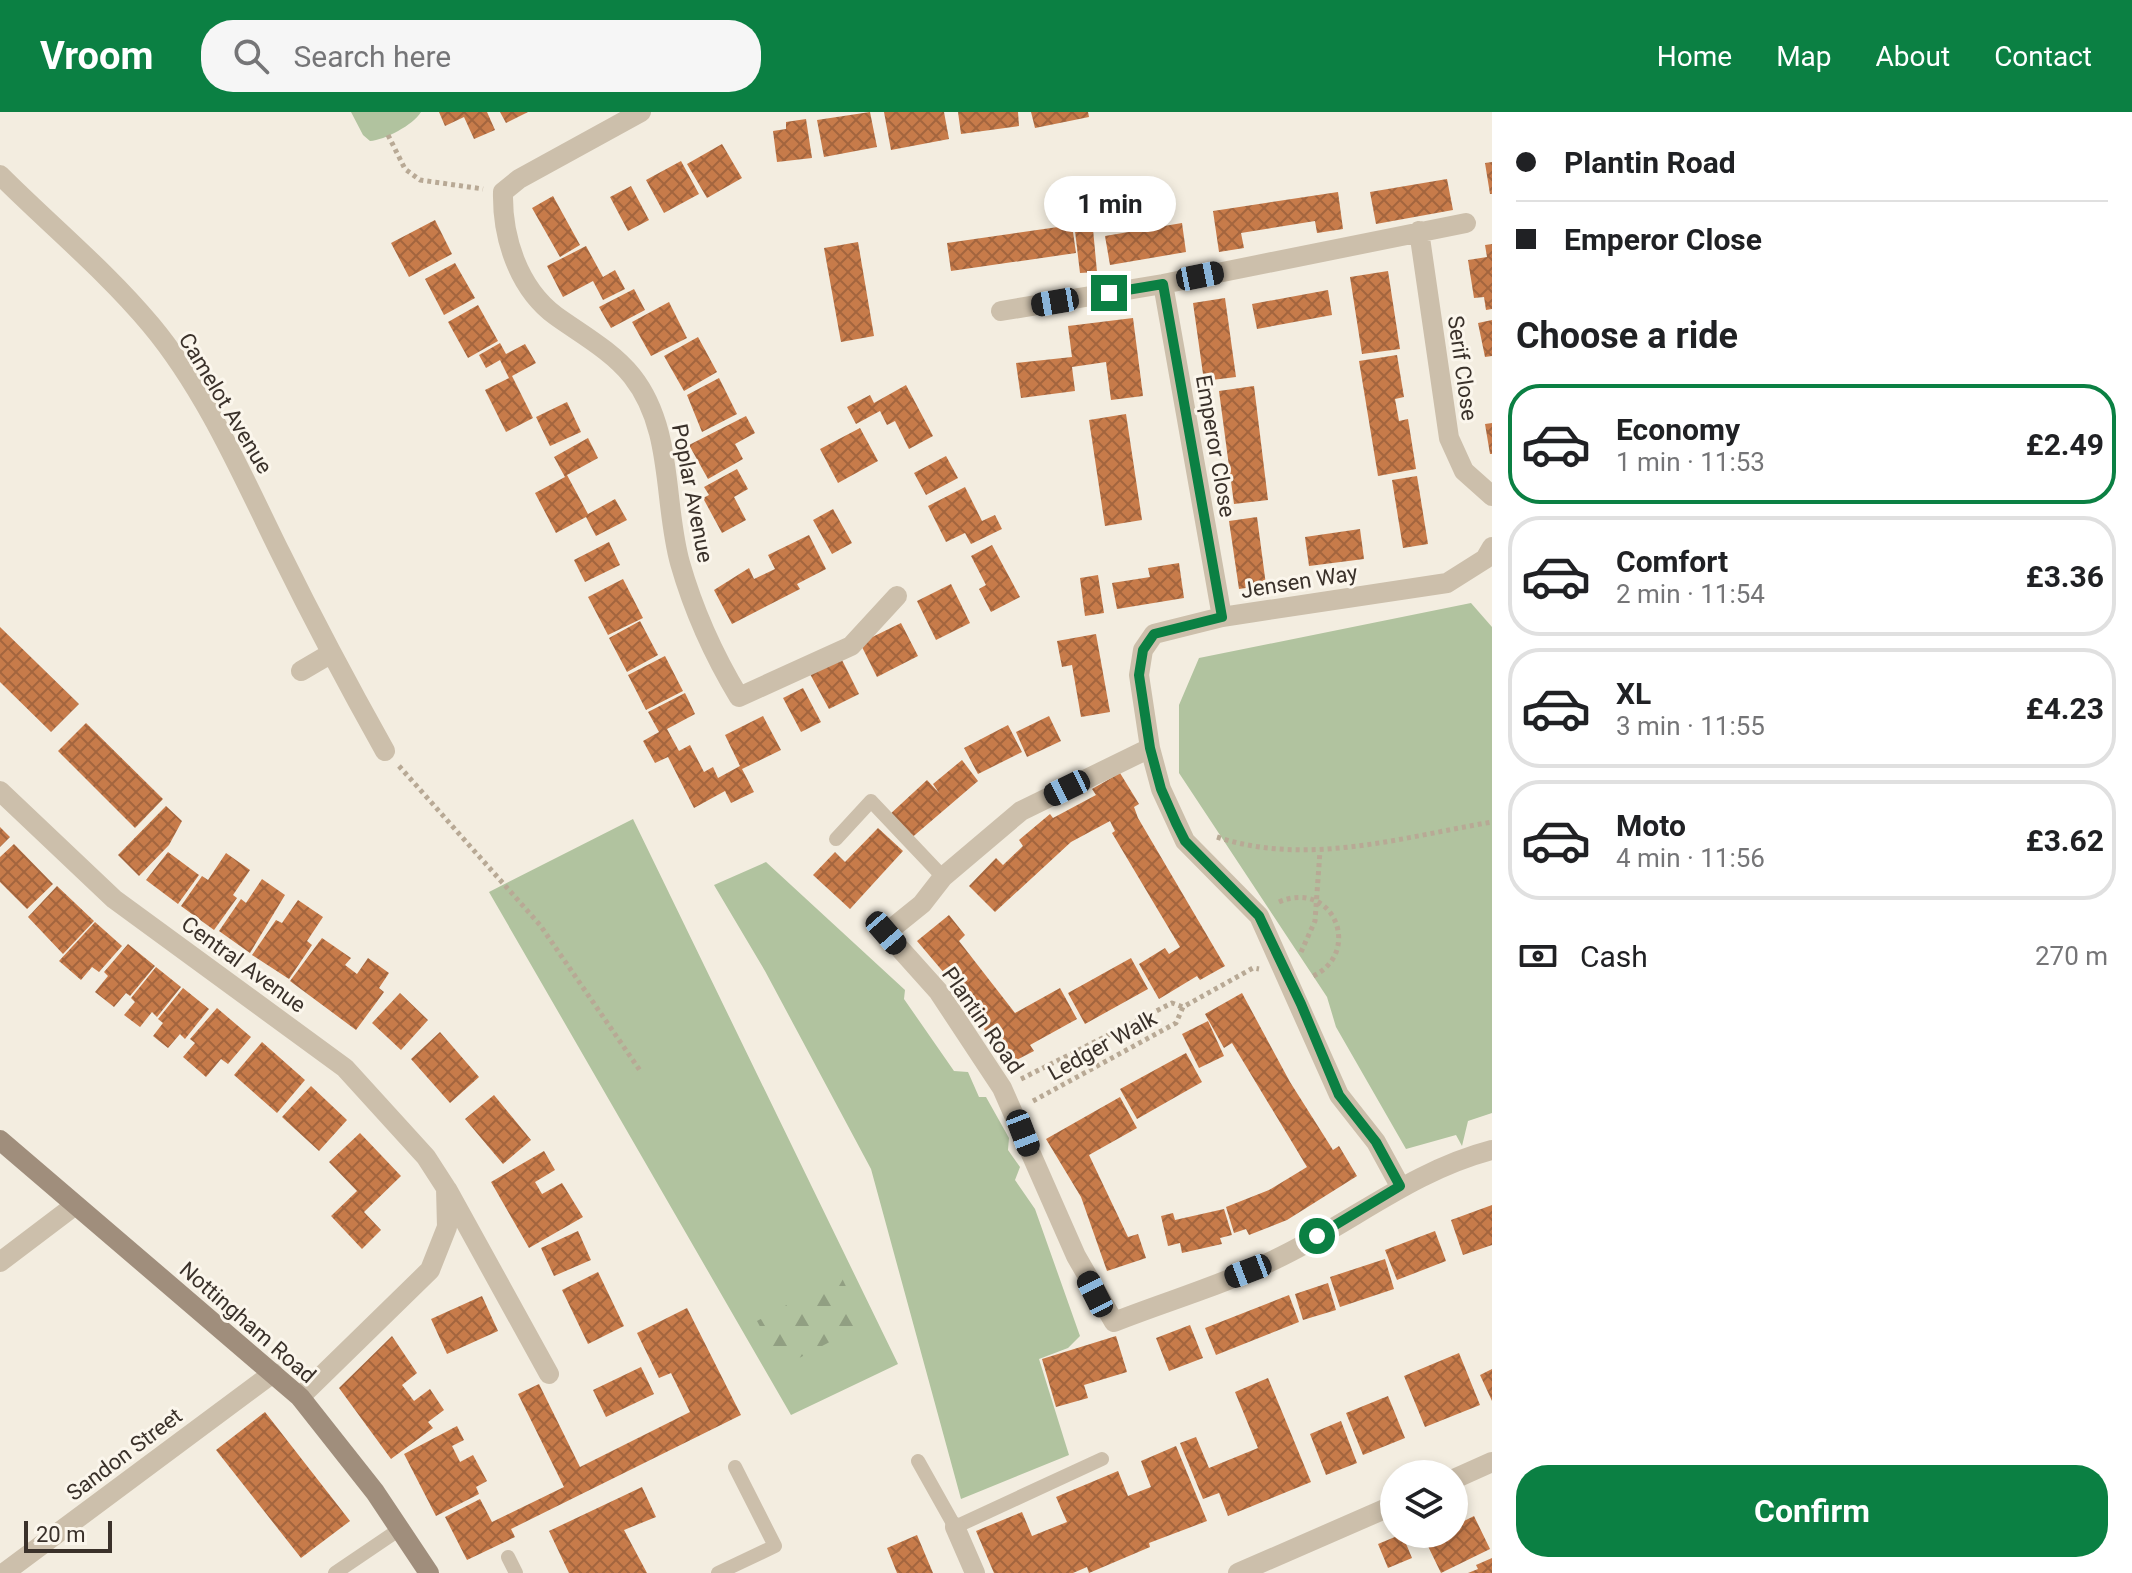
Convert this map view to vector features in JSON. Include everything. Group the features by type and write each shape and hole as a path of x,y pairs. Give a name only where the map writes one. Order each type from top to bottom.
{"main road":[{"name":"Nottingham Road","path":"0,1140 300,1397 400,1529 429,1573"}],"street":[{"path":"503,192 641,112"},
{"name":"Camelot Avenue","path":"0,175 108,279 151,325 184,371 246,482 330,654 385,751"},
{"name":"Poplar Avenue","path":"503,192 503,211 519,275 552,313 594,342 632,377 656,421 679,561 708,646 739,697 851,646 897,596"},
{"path":"1001,311 1163,284 1466,223"},
{"name":"Serif Close","path":"1419,231 1449,438 1464,471 1492,496"},
{"name":"Emperor Close","path":"1163,284 1222,617"},
{"name":"Jensen Way","path":"1400,1186 1376,1142 1339,1095 1294,988 1259,916 1185,841 1161,789 1150,748 1139,675 1143,650 1154,634 1222,617 1447,583 1490,558"},
{"path":"301,671 330,654"},
{"name":"Plantin Road","path":"1150,748 1021,811 943,877 922,904 886,933 938,991 1002,1088 1015,1111 1064,1230 1095,1294 1114,1322 1274,1260 1400,1186"},
{"name":"Central Avenue","path":"0,791 114,899 345,1068 426,1157 467,1220 549,1374"},
{"path":"1400,1186 1460,1159 1492,1150"},
{"path":"300,1397 430,1270 447,1227 446,1188"},
{"path":"0,1262 74,1206"},
{"name":"Sandon Street","path":"4,1573 273,1373"},
{"path":"1468,1473 1492,1462"},
{"path":"1238,1573 1380,1511"},
{"path":"955,1527 975,1573"}],"lane":[{"path":"836,839 871,801 943,877"},
{"path":"918,1461 955,1527 1102,1459"},
{"path":"718,1573 775,1546 735,1467"},
{"path":"343,1571 400,1529"},
{"path":"508,1557 516,1573"}],"path":[{"path":"388,135 405,169 420,180 503,192"},
{"path":"385,751 540,925 641,1072"},
{"path":"1176,823 1250,848 1320,851 1492,822"},
{"path":"1285,969 1307,945 1315,921 1320,851"},
{"path":"1259,916 1286,898 1317,901 1328,906 1336,921 1339,938 1328,970 1294,988"},
{"name":"Ledger Walk","path":"1015,1111 1176,1023 1183,1007 1253,968 1285,969"},
{"path":"1002,1088 1172,1003 1183,1007"}],"green space":[{"path":"351,112 421,112 398,131 370,141 363,135"},
{"path":"1471,603 1492,627 1492,1113 1468,1121 1462,1146 1456,1135 1406,1149 1336,1027 1327,997 1179,773 1179,705 1199,658"},
{"path":"633,819 898,1364 791,1415 489,892"},
{"path":"766,862 905,990 904,999 954,1071 968,1072 979,1097 986,1097 1009,1138 1008,1150 1020,1167 1015,1180 1035,1209 1080,1336 1068,1348 1039,1359 1069,1455 961,1499 871,1169 765,971 714,885"},
{"path":"841,1276 864,1324 782,1367 757,1321"}],"building":[{"path":"439,112 487,112 495,130 474,139 464,117 445,126"},
{"path":"500,112 528,112 506,123"},
{"path":"870,112 877,147 824,157 817,120"},
{"path":"884,112 944,112 949,139 891,150"},
{"path":"958,112 1018,112 1019,126 961,134"},
{"path":"1031,112 1088,112 1089,117 1035,128"},
{"path":"806,119 812,158 777,162 773,131 786,129 786,122"},
{"path":"722,144 742,178 707,198 687,164"},
{"path":"681,161 699,194 664,213 646,180"},
{"path":"1492,162 1492,194 1490,194 1485,163"},
{"path":"1447,179 1453,210 1376,224 1370,192"},
{"path":"631,186 649,220 628,231 610,197"},
{"path":"1338,192 1343,229 1317,233 1315,221 1241,233 1244,248 1219,252 1213,211"},
{"path":"553,196 580,245 560,257 532,208"},
{"path":"435,220 452,254 409,277 391,243"},
{"path":"1182,223 1186,252 1110,265 1105,236"},
{"path":"1072,225 1076,253 951,271 947,243"},
{"path":"1093,229 1097,272 1080,273 1075,231"},
{"path":"858,242 874,336 841,342 824,248"},
{"path":"1492,244 1492,309 1486,310 1484,297 1474,298 1468,260 1487,257 1485,245"},
{"path":"586,246 603,277 615,270 625,289 603,300 593,281 563,297 547,266"},
{"path":"455,263 475,298 444,315 425,279"},
{"path":"1388,271 1400,349 1362,354 1350,277"},
{"path":"634,289 645,310 611,328 599,307"},
{"path":"1328,290 1332,315 1257,329 1252,304"},
{"path":"1225,298 1236,377 1204,381 1193,303"},
{"path":"669,302 687,338 651,356 632,322"},
{"path":"478,305 498,341 468,358 448,322"},
{"path":"1133,318 1143,396 1111,400 1106,362 1072,367 1075,391 1021,398 1016,363 1072,357 1068,326"},
{"path":"1492,320 1492,356 1485,357 1478,323"},
{"path":"698,337 717,372 684,391 664,356"},
{"path":"500,343 506,354 525,344 536,363 512,376 533,418 506,432 485,390 509,378 500,360 486,368 479,355"},
{"path":"1397,355 1404,397 1395,399 1399,421 1408,419 1416,469 1378,476 1359,361"},
{"path":"719,378 737,414 702,432 687,395"},
{"path":"906,385 933,436 909,449 895,421 887,425 880,411 856,424 847,407 870,395 874,403"},
{"path":"1254,386 1268,500 1234,504 1219,391"},
{"path":"567,402 581,432 550,446 536,417"},
{"path":"1126,414 1142,520 1105,526 1089,420"},
{"path":"746,416 755,433 735,444 743,459 708,479 689,445"},
{"path":"1492,423 1492,454 1490,454 1485,424"},
{"path":"860,428 878,461 838,483 820,449"},
{"path":"588,438 598,458 567,475 588,514 615,499 627,520 596,536 586,517 556,533 535,493 565,477 554,457"},
{"path":"946,456 958,478 926,495 914,473"},
{"path":"737,469 748,489 734,497 746,520 722,533 703,498 709,495 704,487"},
{"path":"1417,476 1428,544 1403,548 1392,480"},
{"path":"965,487 982,521 995,515 1002,529 971,544 965,533 946,542 928,506"},
{"path":"833,509 852,543 832,554 813,520"},
{"path":"1257,517 1266,585 1239,589 1229,521"},
{"path":"1360,529 1364,559 1309,566 1305,537"},
{"path":"809,535 826,569 797,584 800,589 732,624 714,590 749,568 754,579 775,569 768,555"},
{"path":"609,542 620,565 585,582 574,560"},
{"path":"992,545 1020,597 991,612 979,589 986,585 971,556"},
{"path":"1179,563 1184,598 1117,609 1112,583 1150,577 1148,568"},
{"path":"1098,575 1104,613 1085,616 1080,578"},
{"path":"623,579 643,618 608,635 588,597"},
{"path":"951,584 970,623 936,640 917,601"},
{"path":"640,621 658,655 627,672 609,638"},
{"path":"901,623 918,656 877,677 860,643"},
{"path":"0,627 79,704 51,732 0,682"},
{"path":"1096,634 1110,712 1081,717 1072,665 1062,667 1057,641"},
{"path":"665,656 683,691 646,710 628,675"},
{"path":"841,658 859,694 829,709 810,674"},
{"path":"803,688 821,722 801,732 783,698"},
{"path":"685,693 695,714 667,729 679,751 690,745 704,772 713,767 718,778 740,766 725,735 763,716 781,750 742,769 754,792 731,803 725,791 694,808 668,757 655,763 643,741 659,732 648,712"},
{"path":"1049,716 1061,741 1027,757 1016,732"},
{"path":"86,723 163,799 135,828 58,751"},
{"path":"1008,725 1022,752 978,774 964,748"},
{"path":"962,760 978,781 909,840 888,816 927,780 939,793 933,784"},
{"path":"1120,773 1139,804 1134,807 1138,818 1225,966 1200,980 1197,976 1159,999 1139,964 1165,948 1169,954 1180,947 1112,833 1115,831 1110,821 1071,842 995,912 969,886 996,858 1003,865 1023,846 1019,840 1050,814 1053,818 1096,795 1092,789"},
{"path":"166,806 182,821 169,845 139,876 118,855"},
{"path":"0,827 10,837 0,847"},
{"path":"878,828 903,851 850,909 813,875 835,852 845,862"},
{"path":"14,844 53,884 27,909 0,882 0,857"},
{"path":"168,852 199,875 178,904 146,880"},
{"path":"226,853 250,870 233,895 237,898 214,930 181,906 202,876 208,880"},
{"path":"262,879 285,895 250,953 219,931 241,899 246,903"},
{"path":"57,886 94,921 63,954 28,917"},
{"path":"298,900 323,917 307,941 312,945 289,979 252,955 276,920 282,923"},
{"path":"949,915 965,935 959,941 1015,1013 1060,988 1077,1019 1030,1045 1034,1051 1005,1066 968,1001 917,941"},
{"path":"95,922 122,946 99,972 92,967 81,980 59,961"},
{"path":"322,938 351,958 345,965 357,974 368,958 389,973 379,988 384,992 356,1030 290,981"},
{"path":"128,944 155,966 130,996 126,993 114,1007 95,992 108,976 104,972"},
{"path":"1131,958 1148,989 1085,1024 1068,993"},
{"path":"156,967 181,987 157,1017 152,1012 140,1027 124,1015 135,1002 131,998"},
{"path":"183,988 209,1009 185,1039 180,1034 168,1048 153,1036 163,1023 158,1019"},
{"path":"400,993 428,1020 401,1050 372,1023"},
{"path":"1242,993 1290,1082 1333,1150 1339,1146 1357,1176 1287,1220 1249,1235 1246,1229 1234,1233 1226,1207 1269,1190 1307,1167 1232,1043 1224,1048 1205,1014"},
{"path":"217,1008 251,1037 228,1064 221,1059 206,1077 183,1057 195,1043 190,1039"},
{"path":"1208,1021 1224,1056 1199,1068 1182,1034"},
{"path":"440,1032 479,1077 450,1103 411,1059"},
{"path":"262,1042 305,1080 277,1113 234,1075"},
{"path":"1186,1053 1202,1082 1137,1119 1120,1089"},
{"path":"311,1086 347,1120 319,1151 282,1117"},
{"path":"494,1095 531,1140 503,1164 465,1119"},
{"path":"1120,1097 1137,1128 1089,1155 1128,1237 1138,1234 1146,1258 1107,1271 1081,1197 1046,1139"},
{"path":"360,1133 401,1176 364,1212 381,1230 362,1249 331,1216 357,1191 329,1162"},
{"path":"544,1151 555,1170 535,1182 542,1194 562,1183 583,1217 529,1248 491,1182"},
{"path":"1492,1205 1492,1245 1463,1255 1451,1220"},
{"path":"1224,1209 1232,1235 1220,1238 1222,1244 1182,1253 1180,1243 1168,1246 1161,1216 1173,1213 1175,1220"},
{"path":"578,1231 591,1260 554,1276 541,1248"},
{"path":"1435,1231 1446,1261 1397,1280 1385,1250"},
{"path":"1385,1259 1394,1289 1340,1307 1330,1277"},
{"path":"598,1272 624,1326 588,1344 562,1290"},
{"path":"1328,1283 1336,1310 1303,1320 1295,1294"},
{"path":"1289,1295 1299,1322 1216,1355 1205,1328"},
{"path":"482,1296 498,1331 447,1354 431,1319"},
{"path":"687,1308 741,1415 511,1529 515,1537 467,1560 445,1517 480,1499 492,1522 564,1487 518,1394 539,1384 580,1467 690,1412 671,1373 659,1378 637,1333"},
{"path":"1190,1325 1203,1358 1169,1371 1156,1338"},
{"path":"392,1336 417,1373 402,1385 414,1401 430,1389 444,1410 428,1422 433,1428 391,1459 339,1388"},
{"path":"1116,1336 1127,1372 1084,1385 1088,1398 1056,1407 1042,1359"},
{"path":"1459,1353 1480,1405 1425,1427 1404,1376"},
{"path":"641,1367 654,1394 606,1417 593,1390"},
{"path":"1492,1369 1492,1401 1480,1375"},
{"path":"1268,1378 1311,1482 1228,1516 1219,1493 1203,1499 1180,1443 1196,1437 1209,1468 1258,1448 1235,1392"},
{"path":"1388,1396 1405,1438 1363,1455 1346,1413"},
{"path":"265,1412 350,1521 301,1558 216,1450"},
{"path":"1341,1421 1357,1463 1326,1475 1310,1434"},
{"path":"457,1426 464,1440 452,1446 460,1462 473,1455 487,1481 476,1487 479,1494 436,1516 404,1454"},
{"path":"1176,1446 1207,1521 1149,1543 1150,1547 1089,1573 1087,1567 1073,1573 994,1573 976,1531 1022,1512 1032,1536 1067,1522 1056,1497 1118,1471 1128,1496 1151,1487 1141,1461"},
{"path":"642,1487 656,1517 624,1530 647,1573 569,1573 549,1531"},
{"path":"1474,1516 1490,1549 1441,1573 1429,1548 1468,1548 1468,1519"},
{"path":"917,1535 933,1573 897,1573 887,1548"},
{"path":"1378,1544 1380,1548 1408,1548 1412,1558 1388,1568"},
{"path":"1492,1558 1492,1573 1468,1573 1478,1569 1476,1565"}],"route":[{"path":"1109,293 1163,284 1222,617 1154,634 1143,650 1139,675 1150,748 1161,789 1185,841 1259,916 1301,1004 1339,1095 1376,1142 1400,1186 1317,1236"}]}
